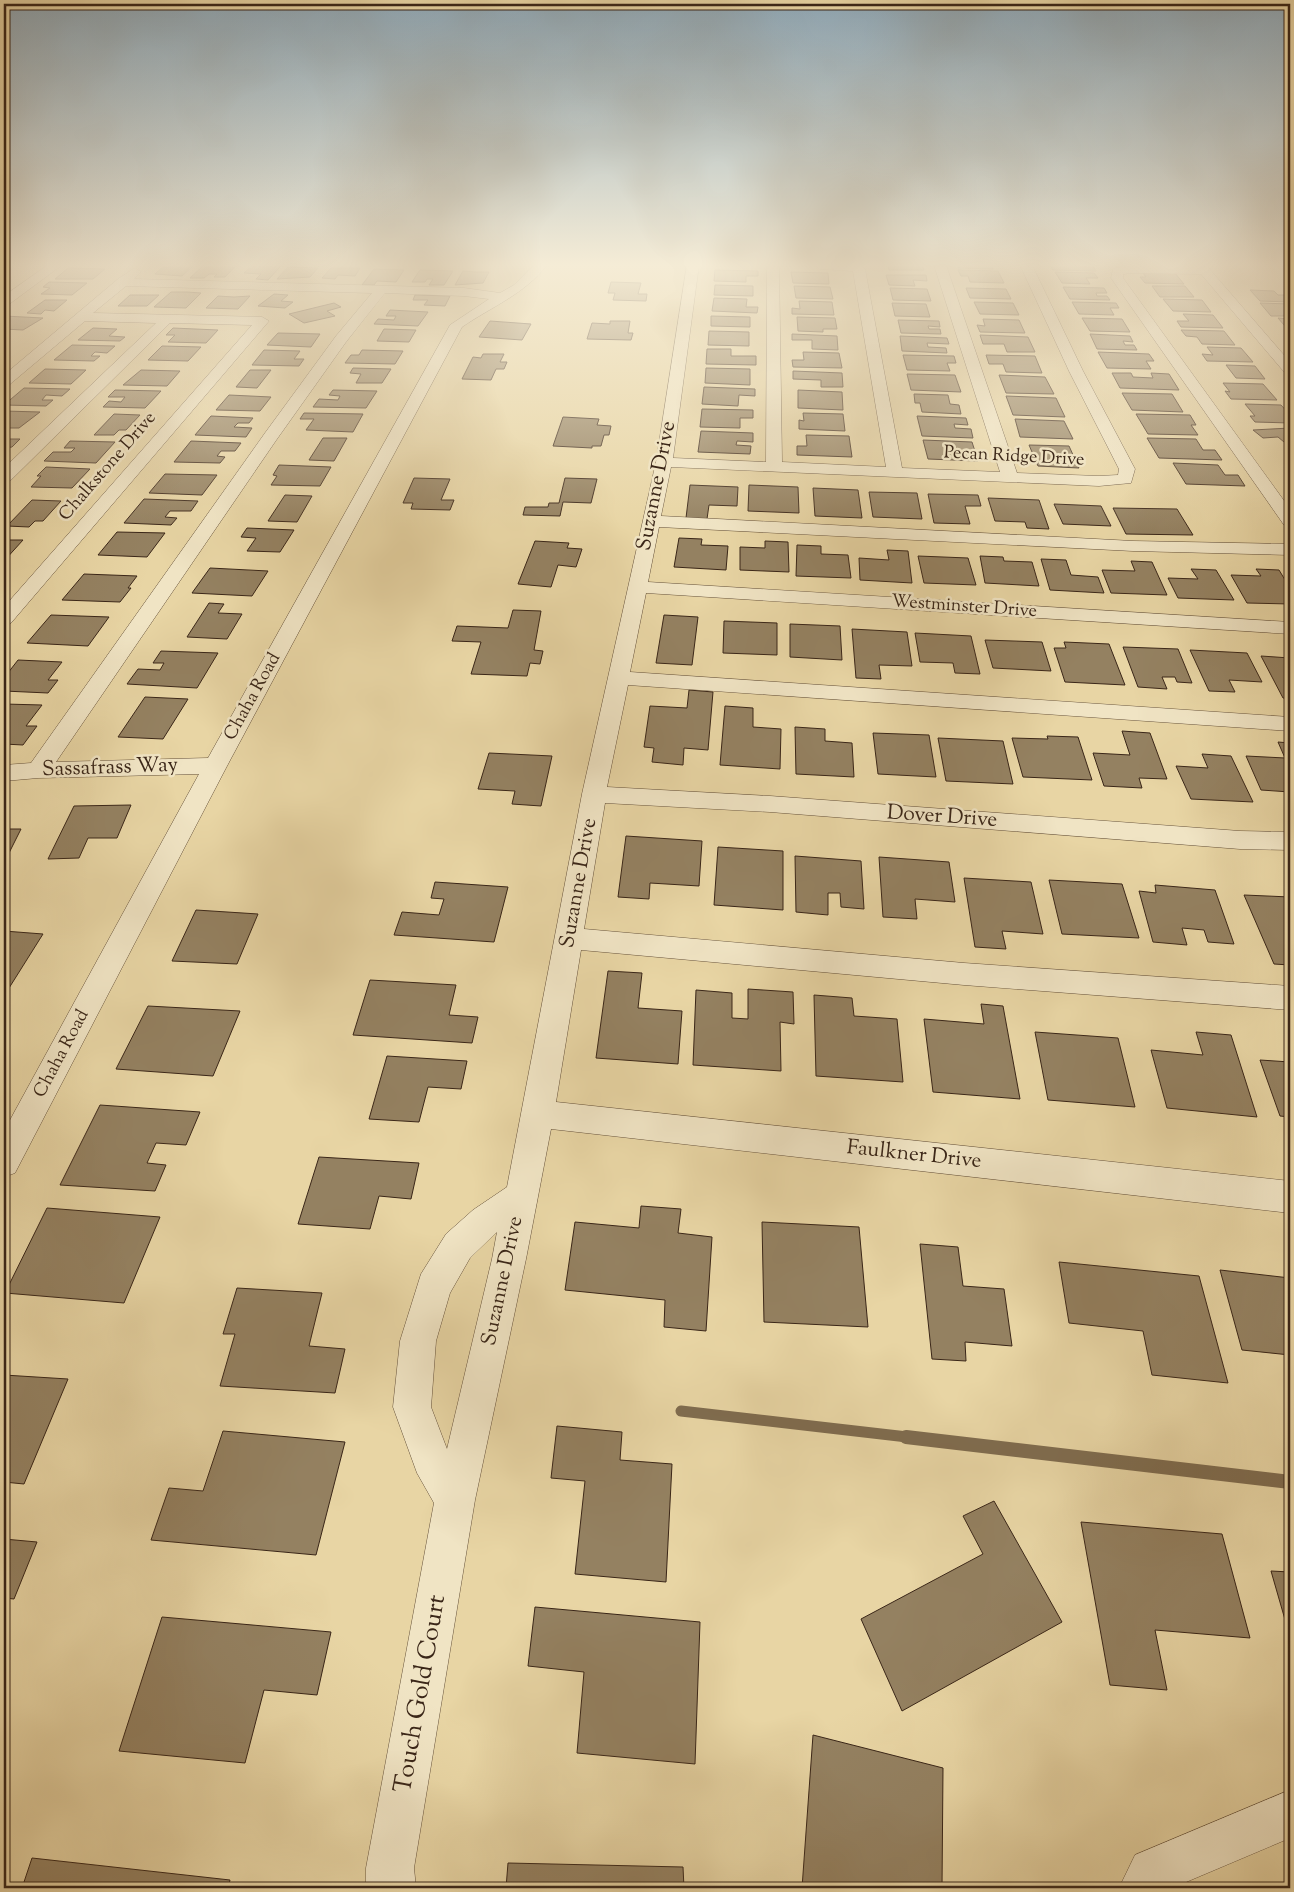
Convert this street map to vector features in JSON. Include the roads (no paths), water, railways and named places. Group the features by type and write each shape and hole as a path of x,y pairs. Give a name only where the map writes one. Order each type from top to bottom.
{"street":[{"path":"4,382 38,353"},
{"path":"4,477 129,353"},
{"name":"Chalkstone Drive","path":"4,619 234,353"},
{"path":"38,770 331,353"},
{"name":"Chaha Road","path":"4,1162 216,766 442,353"},
{"name":"Suzanne Drive","path":"455,1500 522,1196 594,794 664,462 680,353"},
{"path":"774,353 774,466"},
{"path":"873,353 895,472"},
{"path":"969,353 1010,478"},
{"name":"Pecan Ridge Drive","path":"664,462 1010,478 1099,481 1125,479 1127,469 1067,353"},
{"path":"1171,353 1290,521"},
{"path":"1276,353 1290,370"},
{"path":"652,521 1133,546 1290,550"},
{"name":"Westminster Drive","path":"638,587 1290,628"},
{"path":"618,678 1290,724"},
{"name":"Sassafrass Way","path":"4,773 38,770 216,766"},
{"name":"Dover Drive","path":"594,794 770,804 1240,840 1290,841"},
{"path":"569,938 964,974 1290,998"},
{"name":"Faulkner Drive","path":"538,1114 1290,1197"},
{"path":"455,1500 431,1459 412,1407 418,1341 434,1286 458,1246 485,1221 522,1196"},
{"name":"Touch Gold Court","path":"383,1882 455,1500"},
{"path":"1144,1888 1152,1872 1290,1814"}],"waterway":[{"path":"681,1411 916,1438"},
{"path":"906,1437 1290,1482"}]}
